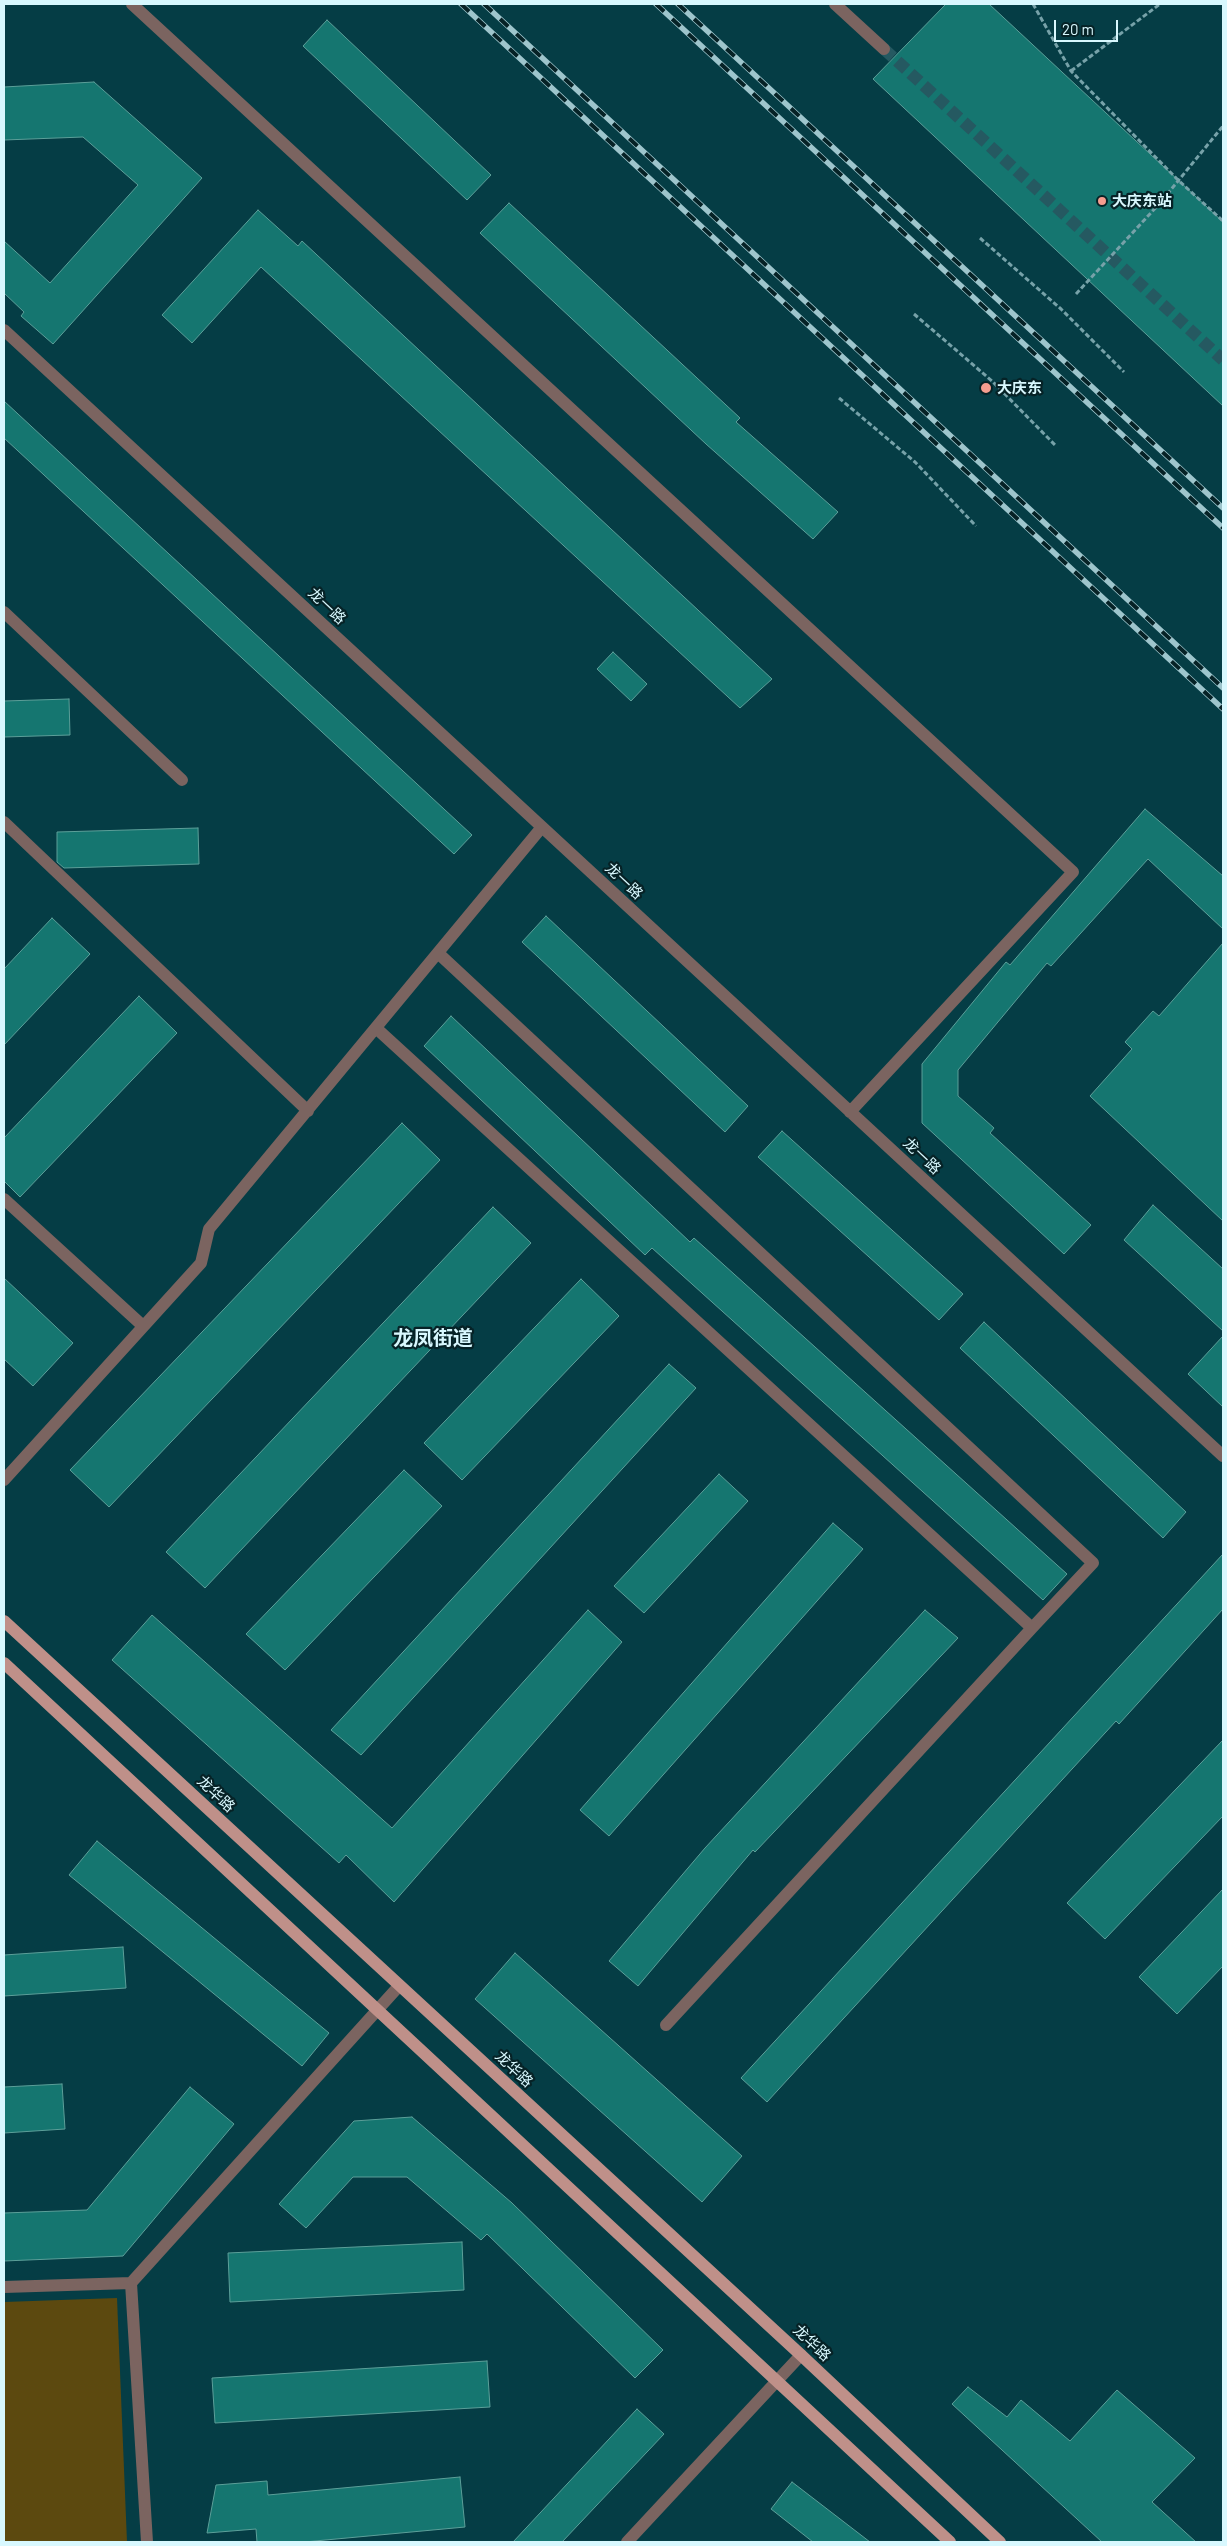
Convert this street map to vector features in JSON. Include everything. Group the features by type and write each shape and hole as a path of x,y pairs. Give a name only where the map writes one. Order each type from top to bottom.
{"main road":[{"name":"龙华路","path":"4,1621 801,2355 1000,2542"},
{"path":"4,1663 950,2542"}],"street":[{"path":"132,4 1073,872 850,1112"},
{"path":"835,4 884,48"},
{"name":"龙一路","path":"4,330 1223,1456"},
{"path":"4,612 182,780"},
{"path":"4,822 308,1111"},
{"path":"4,1480 201,1263 209,1230 542,828"},
{"path":"438,953 1093,1562 666,2025"},
{"path":"376,1028 1032,1628"},
{"path":"4,1199 144,1326"},
{"path":"147,2542 131,2283 376,2009 399,1986"},
{"path":"4,2287 131,2283"},
{"path":"626,2542 801,2355"}],"path":[{"path":"1033,4 1071,71 1178,180 1223,221"},
{"path":"1071,71 1160,4"},
{"path":"1076,294 1160,203 1223,126"},
{"path":"980,238 1061,309 1124,372"},
{"path":"914,314 992,381 1055,444"},
{"path":"839,398 915,462 976,526"}],"shaded area":[{"path":"117,2298 127,2542 4,2542 4,2302"}],"building":[{"name":"大庆东站","path":"946,4 989,4 1223,222 1223,406 873,79"},
{"path":"327,20 491,175 467,200 303,46"},
{"path":"94,82 202,178 53,344 21,316 24,312 4,293 4,241 50,283 138,185 83,137 4,140 4,87"},
{"path":"509,203 740,418 736,422 838,512 813,539 706,444 480,233"},
{"path":"258,210 298,246 302,241 772,679 740,708 261,267 192,343 162,315"},
{"path":"4,401 472,835 454,854 4,438"},
{"path":"613,652 647,684 631,701 597,669"},
{"path":"69,699 70,735 4,737 4,701"},
{"path":"1145,809 1223,876 1223,929 1148,859 1051,966 1047,963 958,1070 958,1096 994,1128 990,1133 1091,1225 1064,1254 922,1123 922,1064 1006,962 1010,965"},
{"path":"198,828 199,864 64,868 57,862 57,832"},
{"path":"546,916 748,1106 725,1132 522,942"},
{"path":"52,918 90,954 4,1045 4,969"},
{"path":"1223,943 1223,1221 1090,1096 1132,1049 1125,1042 1153,1011 1159,1016"},
{"path":"139,996 177,1033 20,1197 4,1181 4,1138"},
{"path":"451,1016 690,1242 694,1238 1067,1574 1043,1600 652,1248 645,1255 424,1046"},
{"path":"402,1123 440,1160 109,1507 70,1470"},
{"path":"782,1131 963,1294 939,1320 758,1157"},
{"path":"1153,1205 1223,1269 1223,1331 1124,1240"},
{"path":"493,1207 531,1243 205,1588 166,1552"},
{"path":"4,1278 73,1343 33,1386 4,1359"},
{"path":"581,1279 619,1316 462,1480 424,1443"},
{"path":"984,1322 1186,1512 1163,1538 960,1348"},
{"path":"1223,1336 1223,1407 1188,1374"},
{"path":"669,1364 696,1388 361,1755 331,1730"},
{"path":"404,1470 442,1506 285,1670 246,1634"},
{"path":"719,1474 748,1501 644,1613 614,1586"},
{"path":"833,1523 863,1549 609,1836 580,1810"},
{"path":"1223,1554 1223,1609 1119,1724 1116,1721 767,2102 741,2078"},
{"path":"588,1610 622,1642 394,1902 346,1855 339,1863 112,1660 152,1615 392,1828"},
{"path":"925,1610 958,1638 755,1852 753,1850 638,1986 609,1961 705,1848"},
{"path":"1223,1740 1223,1816 1105,1939 1067,1903"},
{"path":"97,1841 329,2033 302,2066 69,1875"},
{"path":"1223,1889 1223,1966 1177,2014 1139,1977"},
{"path":"123,1947 126,1988 4,1996 4,1955"},
{"path":"515,1953 742,2156 702,2202 475,1999"},
{"path":"62,2084 65,2129 4,2133 4,2087"},
{"path":"190,2087 234,2124 123,2256 4,2261 4,2213 87,2210"},
{"path":"412,2117 512,2203 663,2350 635,2378 487,2234 481,2240 407,2177 353,2177 306,2228 279,2204 354,2121"},
{"path":"462,2242 464,2290 230,2302 228,2253"},
{"path":"487,2361 490,2407 215,2423 212,2378"},
{"path":"968,2387 1007,2417 1021,2400 1070,2441 1117,2390 1195,2458 1152,2502 1196,2542 1102,2542 952,2404"},
{"path":"637,2409 664,2434 562,2542 513,2542"},
{"path":"460,2477 465,2527 304,2542 257,2542 256,2529 207,2533 216,2485 267,2481 268,2495"},
{"path":"792,2482 870,2542 813,2542 771,2509"}],"tunnel":[{"path":"884,49 1223,360"}],"railway":[{"path":"461,4 1223,709"},
{"path":"484,4 1223,688"},
{"path":"656,4 1223,528"},
{"path":"678,4 1223,508"}],"place":[{"name":"大庆东站","path":"1102,201"},
{"name":"大庆东","path":"986,388"}],"district":[{"name":"龙凤街道","path":"433,1338"}]}
